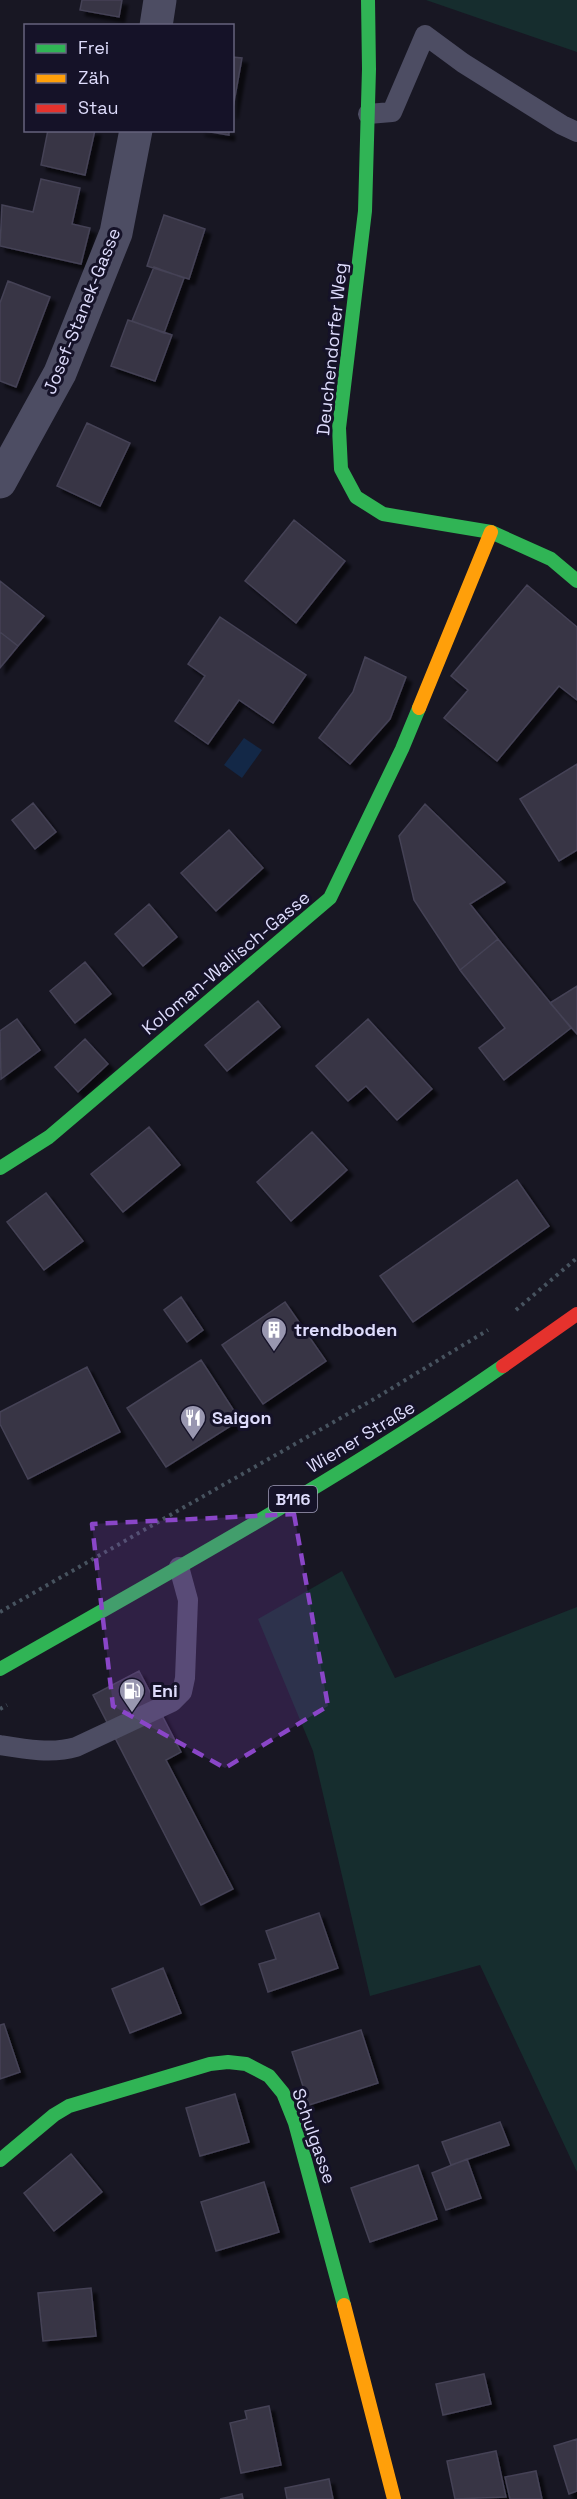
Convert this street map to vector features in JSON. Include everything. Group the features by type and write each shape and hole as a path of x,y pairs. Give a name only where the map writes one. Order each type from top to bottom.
{"street":[{"path":"156,24 160,0"},
{"name":"Deuchendorfer Weg","path":"368,0 369,69 365,211 339,428 341,469 356,497 383,514 491,532 551,560 577,581"},
{"name":"Josef-Stanek-Gasse","path":"0,482 60,373 116,233 136,132"},
{"name":"Koloman-Wallisch-Gasse","path":"0,1168 49,1137 330,898 402,749 491,532"},
{"name":"Wiener Straße","path":"0,1669 179,1568 435,1413 577,1314"},
{"name":"Schulgasse","path":"0,2160 54,2115 69,2106 210,2064 226,2061 242,2063 259,2069 275,2083 284,2095 302,2146 394,2499"}],"lane":[{"path":"368,114 392,112 425,35 463,63 577,132"},
{"path":"0,1744 32,1749 76,1748 179,1697 185,1678 188,1600 179,1568"}],"path":[{"path":"514,1312 577,1258"},
{"path":"0,1612 374,1399 496,1324"}],"highlighted area":[{"path":"294,1514 328,1706 225,1768 113,1706 92,1524"}],"green space":[{"path":"426,0 577,0 577,52"},
{"path":"342,1571 395,1678 577,1607 577,2172 480,1965 370,1996 313,1751 258,1619"}],"water":[{"path":"244,738 262,750 242,778 224,765"}],"building":[{"path":"82,0 122,0 119,17 80,10"},
{"path":"234,57 242,58 234,102"},
{"path":"48,132 95,132 85,175 41,165"},
{"path":"211,132 229,132 229,135"},
{"path":"41,179 80,188 72,224 90,228 81,264 0,246 2,205 33,212"},
{"path":"164,215 205,229 189,279 147,266"},
{"path":"154,267 184,278 164,333 132,321"},
{"path":"8,281 50,297 16,387 0,381 0,303"},
{"path":"128,320 172,335 155,381 111,366"},
{"path":"87,423 130,443 100,506 57,486"},
{"path":"294,520 345,561 296,623 245,581"},
{"path":"0,581 44,616 18,646 0,632"},
{"path":"527,585 577,627 577,700 559,686 497,761 444,718 468,690 451,676"},
{"path":"220,617 306,675 273,723 239,700 208,744 175,721 205,676 188,664"},
{"path":"0,632 18,646 0,668"},
{"path":"365,657 406,677 390,719 350,764 319,738 353,692"},
{"path":"577,764 577,850 559,861 520,799"},
{"path":"33,803 56,832 35,849 12,820"},
{"path":"425,804 505,882 470,904 498,939 460,970 414,900 399,836"},
{"path":"229,830 263,868 216,911 181,873"},
{"path":"149,904 177,937 143,966 115,934"},
{"path":"498,939 571,1028 504,1080 479,1048 505,1028 460,970"},
{"path":"85,962 111,994 75,1023 50,991"},
{"path":"577,986 577,1034 550,1003"},
{"path":"258,1001 280,1027 227,1071 205,1045"},
{"path":"17,1019 40,1050 1,1079 0,1031"},
{"path":"368,1019 432,1089 397,1120 366,1086 348,1101 316,1066"},
{"path":"85,1039 108,1064 78,1092 55,1067"},
{"path":"149,1127 180,1165 123,1212 91,1174"},
{"path":"312,1132 347,1170 291,1221 257,1182"},
{"path":"517,1180 549,1226 413,1322 380,1276"},
{"path":"46,1193 83,1241 44,1270 7,1222"},
{"path":"181,1297 203,1330 187,1342 164,1310"},
{"name":"trendboden","path":"285,1302 326,1361 263,1404 222,1345"},
{"path":"201,1360 240,1420 166,1467 127,1408"},
{"path":"87,1367 120,1432 28,1479 0,1424 0,1412"},
{"path":"139,1671 181,1752 166,1760 233,1889 201,1905 93,1695"},
{"path":"319,1913 338,1968 268,1992 259,1964 276,1959 266,1931"},
{"path":"163,1968 181,2013 130,2033 112,1989"},
{"path":"4,2024 20,2072 0,2079 0,2025"},
{"path":"361,2030 378,2083 309,2105 292,2052"},
{"path":"235,2094 249,2142 200,2156 186,2108"},
{"path":"500,2122 509,2145 451,2165 442,2142"},
{"path":"71,2154 102,2192 54,2231 24,2193"},
{"path":"467,2159 481,2198 446,2210 432,2173"},
{"path":"418,2165 437,2219 370,2242 351,2188"},
{"path":"264,2182 279,2232 216,2251 201,2202"},
{"path":"91,2288 96,2336 43,2341 38,2293"},
{"path":"484,2374 491,2404 443,2415 436,2384"},
{"path":"269,2406 281,2465 241,2473 230,2423 247,2419 245,2411"},
{"path":"577,2439 577,2491 569,2494 554,2446"},
{"path":"496,2451 506,2497 455,2499 447,2461"},
{"path":"536,2471 542,2499 510,2499 505,2477"},
{"path":"329,2479 333,2499 287,2499 285,2488"},
{"path":"242,2494 243,2499 220,2499"}],"traffic: fast":[{"path":"368,0 369,69 365,211 339,428 341,469 356,497 383,514 491,532 551,559 577,581"},
{"path":"0,1168 49,1137 330,898 402,749 419,708"},
{"path":"0,1669 318,1486 503,1366"},
{"path":"0,2160 54,2115 69,2106 210,2064 228,2062 246,2064 269,2076 283,2093 295,2123 344,2305"}],"traffic: slow":[{"path":"419,708 491,532"},
{"path":"344,2305 394,2499"}],"traffic: jam":[{"path":"503,1366 577,1314"}],"place":[{"name":"trendboden","path":"274,1353"},
{"name":"Saigon","path":"193,1441"},
{"name":"Eni","path":"132,1714"}]}
